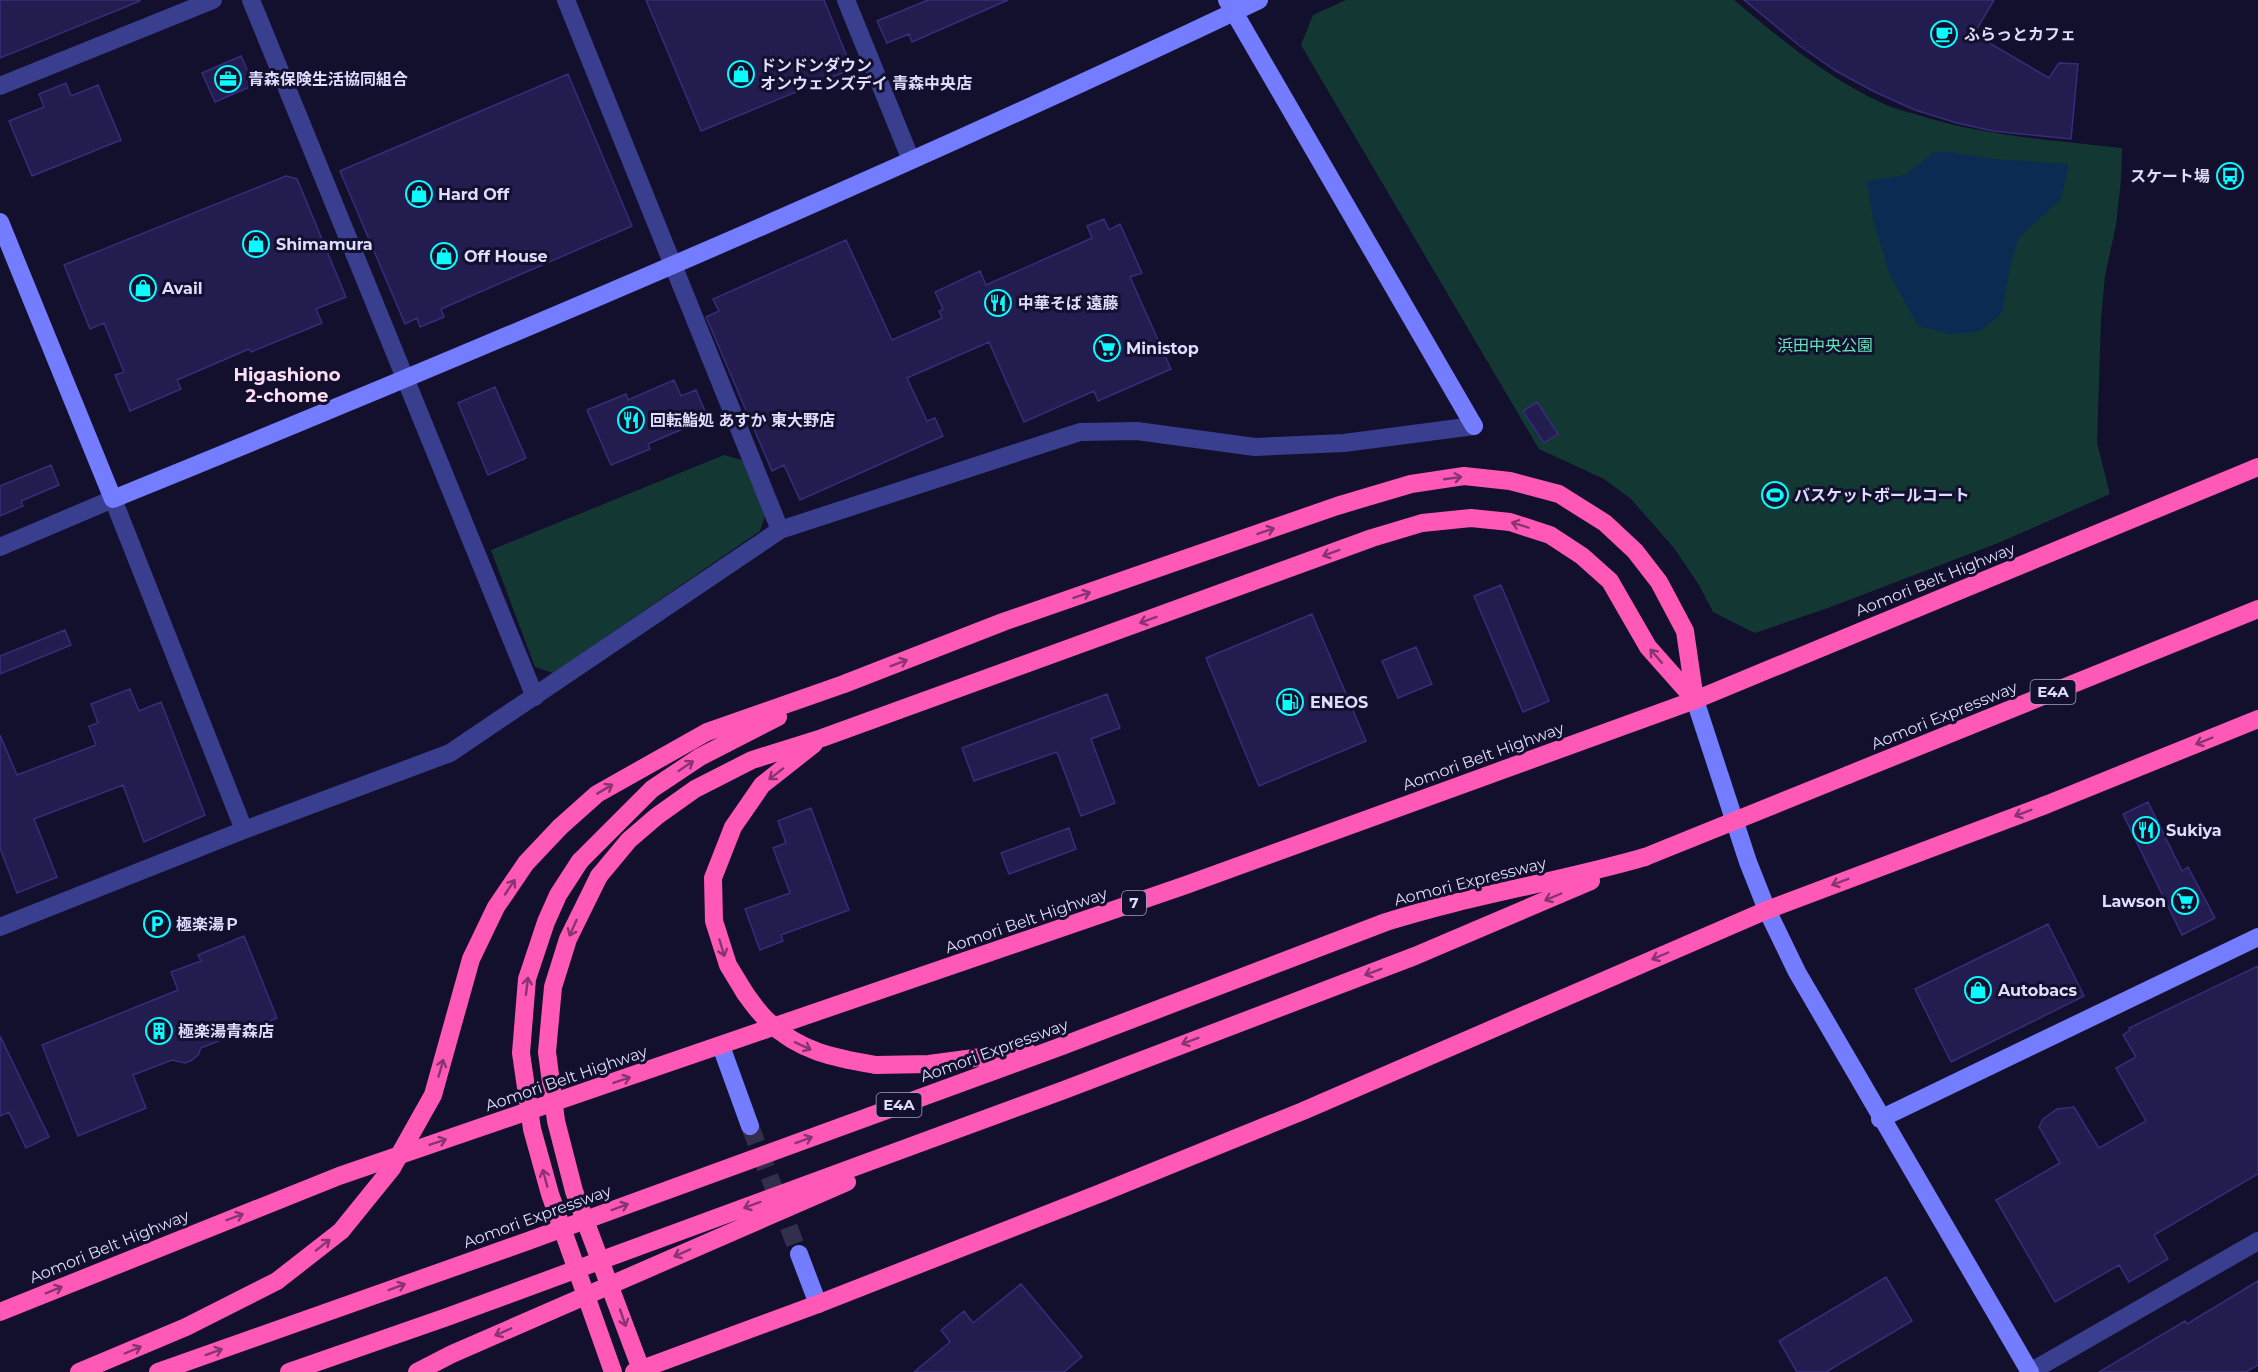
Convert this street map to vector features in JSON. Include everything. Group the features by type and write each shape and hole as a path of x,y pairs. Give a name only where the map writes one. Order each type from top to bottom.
{"highway":[{"name":"Aomori Belt Highway","path":"0,1312 339,1176 1186,885 1695,700 2258,467"},
{"path":"79,1372 186,1327 277,1281 341,1231 392,1168 433,1095 471,959 496,907 526,863 560,827 597,794 707,732 844,684 1003,622 1337,506 1411,484 1464,476 1510,481 1559,494 1605,523 1628,544 1659,582 1685,632 1695,700"},
{"path":"642,1372 574,1191 556,1122 547,1052 553,987 568,939 599,876 629,840 657,816 695,789 752,760 822,738 1372,538 1422,523 1471,518 1510,522 1550,535 1582,556 1610,581 1648,647 1695,700"},
{"name":"Aomori Expressway","path":"289,1372 458,1313 1064,1090 1415,956 1645,857 2258,609"},
{"path":"613,1372 550,1194 532,1129 521,1053 527,979 546,922 558,895 580,861 652,789 700,757 844,684"},
{"path":"634,1372 818,1304 1303,1111 1767,910 2048,804 2258,719"},
{"path":"822,738 762,785 733,827 713,878 714,921 728,965 745,993 769,1023 796,1043 827,1057 876,1065 929,1064 1062,1046"},
{"name":"Aomori Expressway","path":"158,1372 528,1241 1062,1046 1406,915 1437,905 1593,872 1645,857"},
{"path":"417,1372 452,1354 726,1233 1064,1090"}],"street":[{"path":"0,86 213,0"},
{"path":"251,0 535,697"},
{"path":"567,0 780,530"},
{"path":"846,0 911,160"},
{"path":"0,547 405,381 673,266 911,160 1231,6 1259,0"},
{"path":"0,927 244,830 450,753 780,530 1080,432 1137,431 1255,447 1344,443 1474,426 1231,6"},
{"path":"0,222 244,830"},
{"path":"1695,700 1748,862 1767,910 1797,972 1880,1119 2030,1372 2258,1241"},
{"path":"1880,1119 2258,937"},
{"path":"721,1046 750,1126"},
{"path":"799,1254 818,1304"}],"green space":[{"name":"浜田中央公園","path":"1346,0 1734,0 1824,70 1864,94 1892,107 1940,121 1991,132 2122,148 2116,225 2105,276 2101,319 2097,443 2110,494 1998,543 1828,608 1755,633 1713,612 1699,585 1674,548 1631,499 1604,479 1539,449 1301,45 1313,15"},
{"path":"724,455 742,460 765,516 760,531 553,673 535,667 491,550"}],"water":[{"path":"1934,152 2069,164 2061,199 2018,239 2002,313 1979,332 1949,334 1918,326 1889,273 1873,219 1867,181 1905,175"}],"building":[{"path":"0,0 140,0 140,1 0,58"},
{"path":"646,0 824,0 852,69 701,131"},
{"path":"928,0 1008,0 912,42 909,34 887,43 877,21"},
{"path":"1744,0 1994,0 1974,34 2049,78 2059,63 2078,64 2071,139 1993,131 1915,110 1836,71 1800,46"},
{"name":"青森保険生活協同組合","path":"241,56 254,85 215,102 202,73"},
{"path":"568,74 632,226 441,309 444,317 420,327 417,318 405,324 340,171"},
{"path":"66,83 71,96 98,85 121,140 32,176 9,121 44,107 39,94"},
{"path":"286,176 297,179 346,297 316,309 322,323 251,352 249,349 177,380 181,389 130,411 115,375 124,372 104,323 90,329 64,265"},
{"path":"1104,219 1109,230 1120,224 1142,273 1130,277 1171,369 1098,401 1094,391 1024,422 989,342 907,378 927,421 935,418 943,436 800,500 784,465 772,471 706,317 719,311 713,299 846,240 892,340 942,318 939,311 943,309 935,292 980,271 986,285 1092,238 1087,226"},
{"path":"674,380 681,396 696,390 708,418 648,444 650,449 611,465 587,410 626,394 628,400"},
{"path":"495,387 526,458 488,475 458,403"},
{"path":"1537,402 1558,434 1544,443 1523,411"},
{"path":"51,465 59,485 21,501 23,506 0,516 0,486"},
{"path":"1501,585 1549,701 1523,712 1474,596"},
{"path":"1312,614 1366,741 1259,786 1206,658"},
{"path":"65,630 71,645 0,674 0,656"},
{"path":"1416,647 1432,684 1398,698 1382,661"},
{"path":"130,689 139,711 161,702 205,815 144,842 123,785 34,819 57,877 17,893 0,848 0,735 17,775 96,745 89,726 98,723 91,704"},
{"path":"1107,694 1120,728 1091,739 1115,803 1081,816 1057,752 974,781 962,748"},
{"path":"2148,802 2182,871 2188,867 2215,918 2182,935 2123,814"},
{"path":"811,808 849,910 781,935 783,941 760,950 745,909 790,893 773,848 786,843 778,821"},
{"path":"1069,828 1076,849 1009,874 1001,853"},
{"path":"2048,924 2084,996 1951,1062 1915,989"},
{"name":"極楽湯青森店","path":"244,936 277,1018 201,1048 198,1055 185,1063 172,1060 133,1075 146,1108 78,1136 42,1045 178,990 171,972 201,961 198,955"},
{"path":"2258,966 2258,1174 2154,1235 2168,1259 2129,1282 2119,1265 2055,1302 1996,1200 2060,1163 2039,1127 2043,1119 2057,1109 2074,1107 2099,1148 2146,1121 2116,1068 2136,1057 2123,1035 2130,1030 2129,1028"},
{"path":"0,1036 49,1137 26,1148 9,1112 0,1116"},
{"path":"1886,1277 1912,1321 1826,1372 1797,1372 1779,1341"},
{"path":"2258,1281 2258,1365 2246,1372 2099,1372 2185,1321 2187,1324"},
{"path":"1021,1284 1082,1357 1064,1372 914,1372 950,1342 941,1330 964,1311 973,1323"}],"tunnel":[{"path":"750,1126 799,1254"}],"place":[{"name":"ふらっとカフェ","path":"1944,34"},
{"name":"ドンドンダウン オンウェンズデイ 青森中央店","path":"741,74"},
{"name":"青森保険生活協同組合","path":"228,79"},
{"name":"スケート場","path":"2230,176"},
{"name":"Hard Off","path":"419,194"},
{"name":"Shimamura","path":"256,244"},
{"name":"Off House","path":"444,256"},
{"name":"Avail","path":"143,288"},
{"name":"中華そば 遠藤","path":"998,303"},
{"name":"Ministop","path":"1107,348"},
{"name":"回転鮨処 あすか 東大野店","path":"631,420"},
{"name":"バスケットボールコート","path":"1775,495"},
{"name":"ENEOS","path":"1290,702"},
{"name":"Sukiya","path":"2146,830"},
{"name":"Lawson","path":"2185,901"},
{"name":"極楽湯Ｐ","path":"157,924"},
{"name":"Autobacs","path":"1978,990"},
{"name":"極楽湯青森店","path":"159,1031"}],"district":[{"name":"Higashiono 2-chome","path":"287,385"}]}
